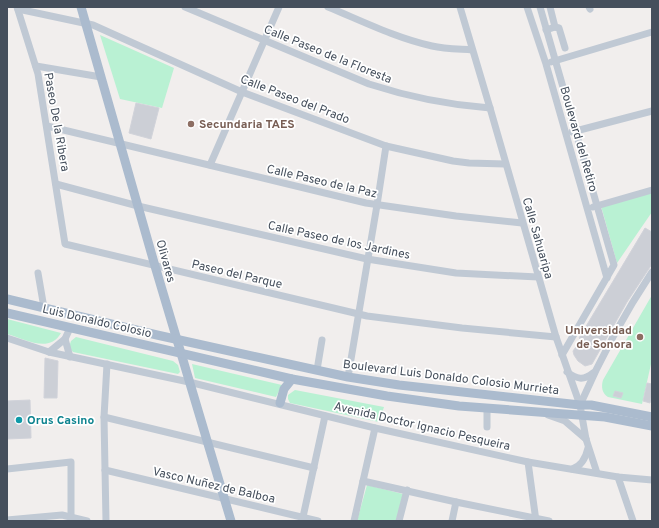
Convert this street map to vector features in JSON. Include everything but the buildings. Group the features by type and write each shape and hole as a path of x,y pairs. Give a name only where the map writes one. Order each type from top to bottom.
{"main road":[{"name":"Olivares","path":"81,7 119,143 189,382 226,499 231,521"},
{"name":"Luis Donaldo Colosio","path":"7,299 177,340"},
{"name":"Luis Donaldo Colosio","path":"7,313 181,353"},
{"path":"150,346 155,341 157,335"},
{"name":"Boulevard Luis Donaldo Colosio Murrieta","path":"177,340 348,377 581,410 605,417 652,426"},
{"name":"Boulevard Luis Donaldo Colosio Murrieta","path":"181,353 292,379 409,400 528,411 581,410 591,405 652,417"},
{"path":"280,403 284,390 292,379"}],"street":[{"name":"Calle Paseo de la Floresta","path":"185,7 389,91 435,102 490,108"},
{"path":"210,165 279,7"},
{"path":"328,7 398,36 417,42 433,46 472,50"},
{"name":"Calle Sahuaripa","path":"460,7 538,278 567,372 581,410 586,439 597,474"},
{"name":"Boulevard del Retiro","path":"527,7 546,64 607,278"},
{"name":"Boulevard del Retiro","path":"540,7 614,264 607,278"},
{"path":"550,7 555,27 559,28 565,48"},
{"name":"Calle Paseo del Prado","path":"18,8 86,23 101,28 242,92 386,146 453,161 505,164"},
{"name":"Paseo De la Ribera","path":"18,8 36,66 47,126 64,243"},
{"path":"546,30 555,27"},
{"path":"546,64 652,32"},
{"path":"36,66 101,77"},
{"path":"566,134 652,111"},
{"name":"Calle Paseo de la Paz","path":"47,126 377,205 522,223"},
{"path":"348,377 386,146"},
{"name":"Calle Paseo de los Jardines","path":"56,184 138,206 367,259 456,273 538,278"},
{"path":"587,209 652,190"},
{"name":"Paseo del Parque","path":"64,243 66,245 358,314 462,328 556,337"},
{"path":"581,410 595,372 612,339 652,272"},
{"path":"38,273 44,308"},
{"path":"562,355 607,278"},
{"path":"49,352 65,339 70,328"},
{"name":"Avenida Doctor Ignacio Pesqueira","path":"7,338 49,352 70,357 280,403 375,428 485,449 528,462 597,474 652,480"},
{"path":"65,339 70,357"},
{"path":"317,370 322,340"},
{"path":"106,521 104,417 107,364"},
{"path":"567,372 572,376 583,379 595,372"},
{"path":"487,408 487,427"},
{"path":"528,411 565,421 586,439"},
{"path":"303,517 325,416"},
{"path":"104,417 314,468"},
{"path":"586,439 586,425 591,420 605,417"},
{"path":"354,521 375,428"},
{"path":"568,460 569,468 576,468 584,461 588,447"},
{"path":"7,469 71,462 71,517"},
{"path":"528,462 536,520"},
{"name":"Vasco Nuñez de Balboa","path":"105,470 318,521"},
{"path":"618,477 633,521"},
{"path":"363,481 536,520 549,521"},
{"path":"400,521 407,490"},
{"path":"452,521 456,502"},
{"path":"7,520 58,515 87,521"}],"green space":[{"path":"100,35 174,68 162,108 120,99"},
{"path":"652,192 652,212 617,263 601,206"},
{"name":"Universidad de Sonora","path":"652,295 652,364 642,404 608,397 602,390 603,380"},
{"path":"7,319 61,333 50,343 36,343 7,334"},
{"path":"76,337 173,361 178,365 180,372 178,374 73,352 69,347 71,341"},
{"path":"192,364 282,385 276,397 195,378"},
{"path":"295,390 384,407 379,422 290,403 288,395"},
{"path":"367,485 403,494 396,521 357,521"}],"place":[{"name":"Secundaria TAES","path":"191,124"},
{"name":"Universidad de Sonora","path":"640,337"},
{"name":"Orus Casino","path":"19,420"}]}
